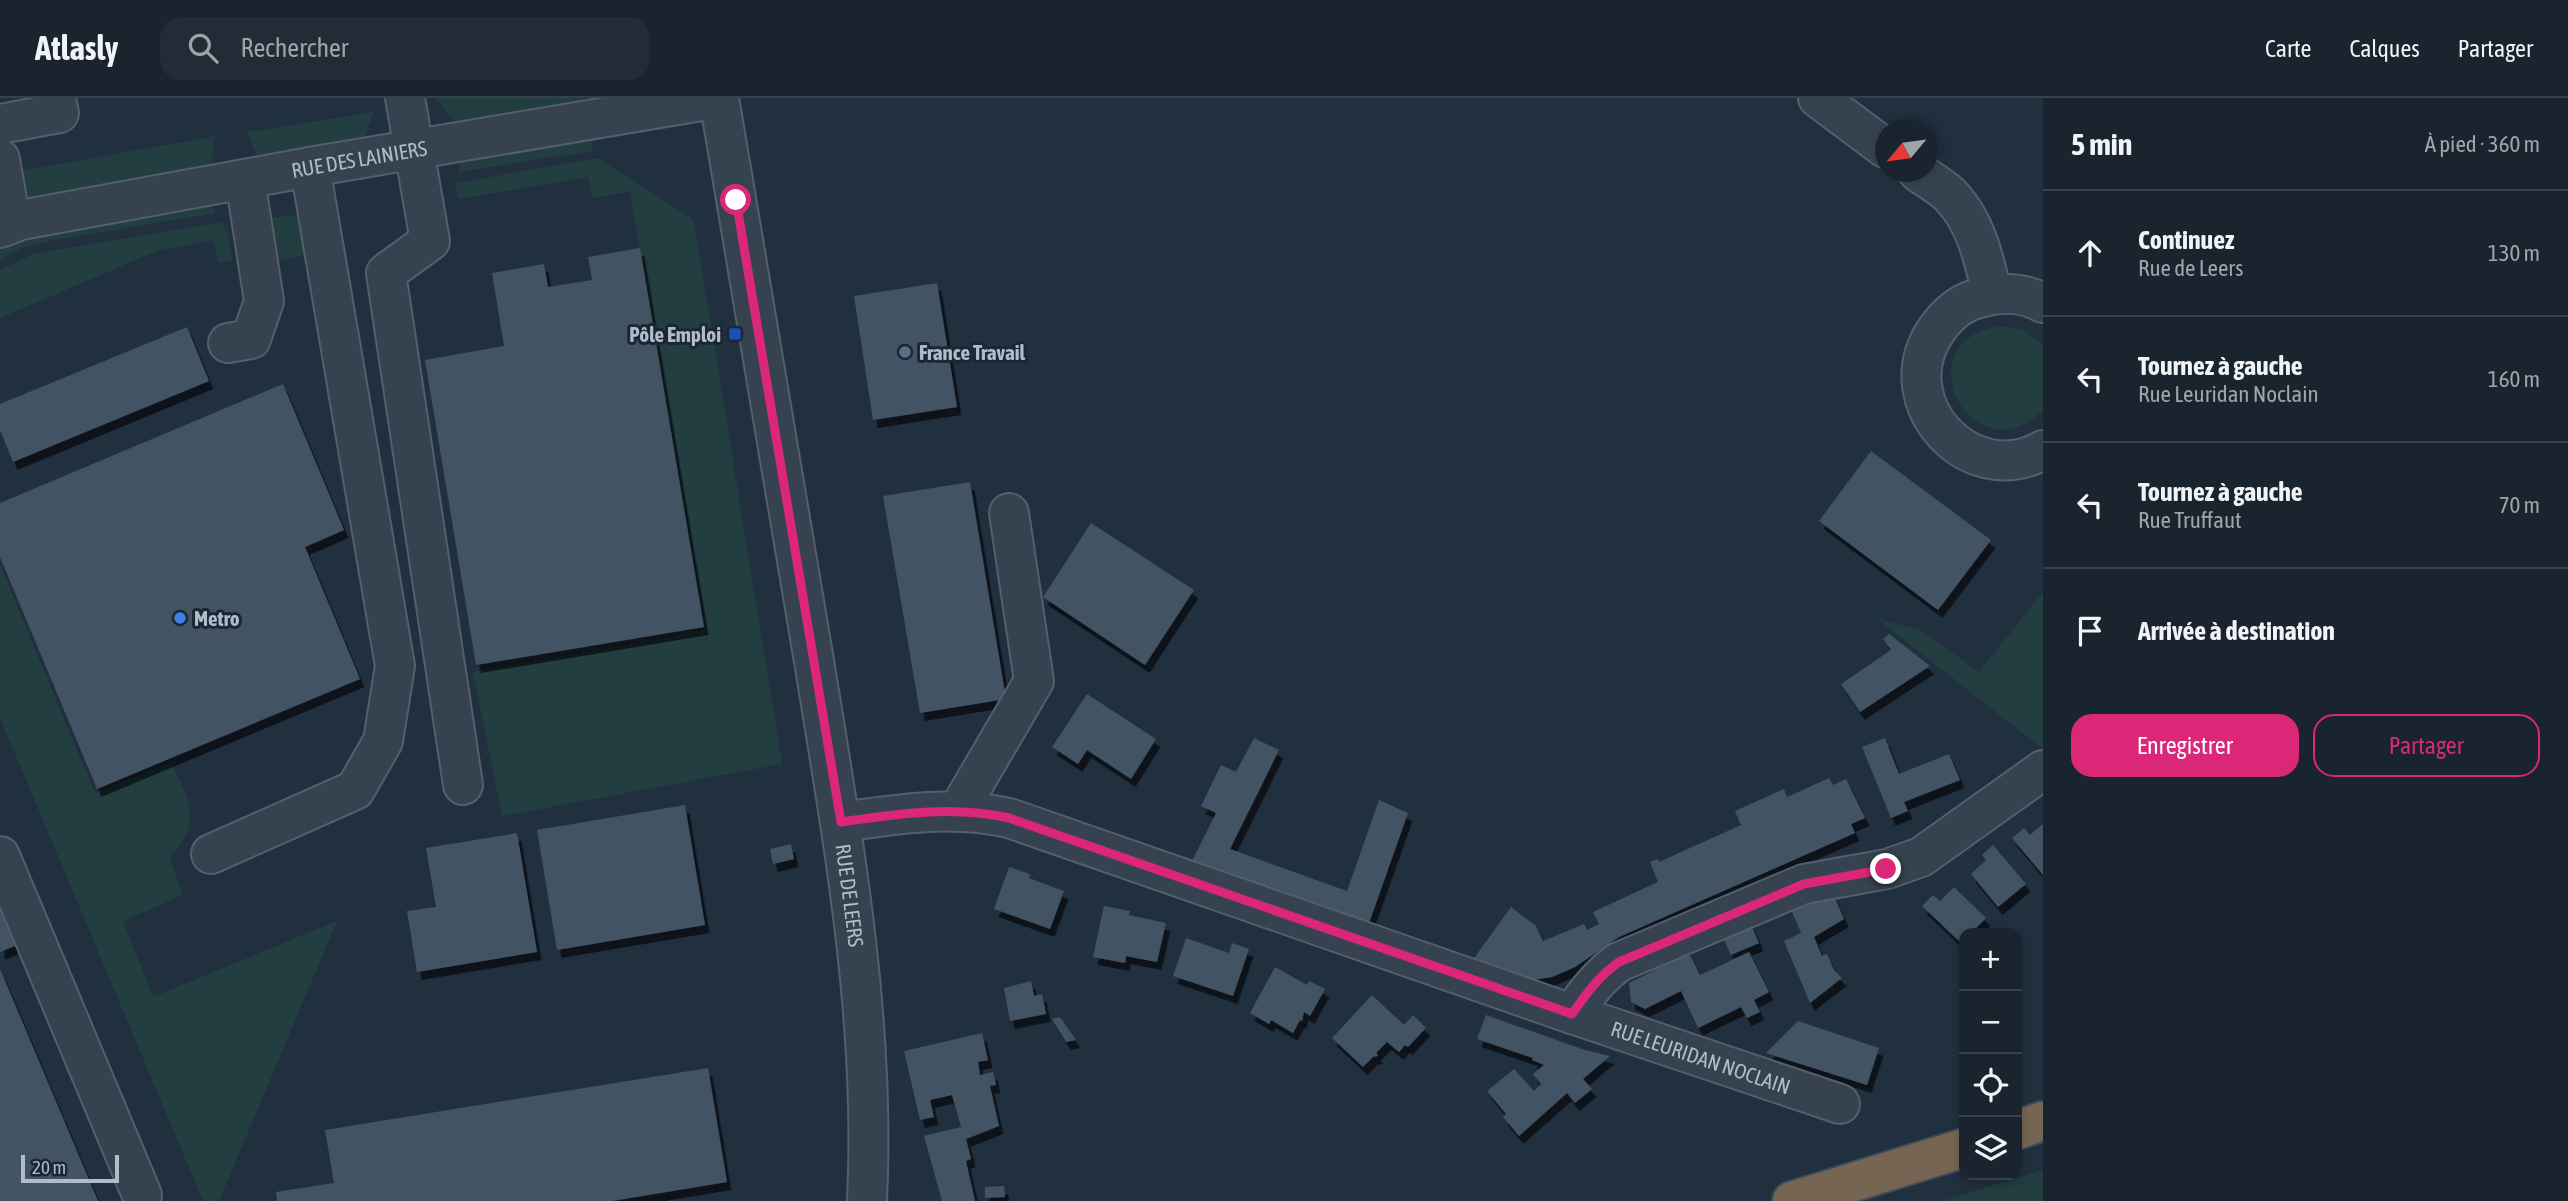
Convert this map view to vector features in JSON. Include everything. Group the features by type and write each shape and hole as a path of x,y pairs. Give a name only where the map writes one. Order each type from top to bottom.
{"highway":[{"path":"2022,1128 2043,1121"},
{"path":"1791,1201 1959,1150"}],"street":[{"path":"0,124 59,113 56,98"},
{"path":"405,98 430,241 386,273 463,785"},
{"name":"RUE DES LAINIERS","path":"5,226 310,167 719,98"},
{"name":"RUE DE LEERS","path":"719,98 841,822 859,960 868,1061 867,1201"},
{"path":"1818,98 1875,141"},
{"path":"0,159 5,226"},
{"path":"211,854 355,790 383,741 395,666 310,167"},
{"path":"228,344 251,339 264,302 245,179"},
{"path":"1932,182 1949,194 1969,221 1982,250 1992,294"},
{"path":"2043,303 2017,294 1992,294 1966,302 1944,319 1928,342 1921,369 1923,396 1934,422 1952,443 1977,456 2005,461 2032,456 2043,450"},
{"path":"958,811 1034,681 1009,513"},
{"path":"1572,1014 1594,984 1619,962 1804,884 1886,869 1921,856 2043,770"},
{"name":"RUE LEURIDAN NOCLAIN","path":"841,822 923,812 958,811 984,812 1023,823 1840,1104"},
{"path":"0,856 142,1195"}],"green space":[{"path":"436,98 583,98 584,107 459,127"},
{"path":"374,112 362,143 259,160 247,132"},
{"path":"215,136 210,168 30,198 25,193 21,171"},
{"path":"591,138 593,151 458,172 461,158"},
{"path":"598,158 694,220 782,764 502,816 473,672 707,630 630,192 592,198 588,177 458,199 455,183"},
{"path":"210,202 216,213 49,241 21,248 0,260 2,243"},
{"path":"295,215 299,221 305,255 273,262 263,218"},
{"path":"221,222 228,233 232,260 218,263 213,240 157,251 0,318 0,270 31,255"},
{"path":"1997,326 2021,329 2043,345 2043,410 2020,426 1998,429 1978,422 1963,408 1953,390 1951,369 1958,349 1976,333"},
{"path":"0,565 95,793 172,762 188,800 190,822 187,833 169,857 183,895 123,921 153,997 337,921 219,1201 203,1201 0,718"},
{"path":"2043,592 2043,749 1879,620 1919,629 1979,672"},
{"path":"2043,1170 2043,1201 1942,1201 2010,1180 2022,1180 2022,1176"}],"building":[{"path":"640,248 704,627 476,665 425,360 504,346 492,273 544,264 548,287 592,280 588,257"},
{"name":"France Travail","path":"937,283 957,407 873,420 854,296"},
{"path":"187,327 209,381 13,462 0,430 0,404"},
{"name":"Metro","path":"283,384 344,530 305,547 360,679 97,789 0,557 0,503"},
{"path":"1871,451 1991,540 1938,610 1819,521"},
{"path":"970,482 1006,699 920,713 883,496"},
{"path":"1091,523 1194,590 1145,665 1043,597"},
{"path":"1889,634 1930,666 1860,712 1841,684 1891,650 1883,639"},
{"path":"1087,694 1156,739 1131,779 1087,750 1078,764 1052,747"},
{"path":"1254,738 1279,750 1230,849 1347,891 1379,800 1408,813 1368,926 1191,863 1216,813 1201,806 1221,765 1236,772"},
{"path":"1885,738 1899,774 1949,754 1960,780 1904,802 1908,811 1891,818 1862,747"},
{"path":"1829,778 1833,785 1846,779 1865,818 1851,824 1855,833 1619,937 1575,967 1552,977 1533,980 1472,961 1511,907 1536,926 1543,941 1584,924 1587,930 1599,924 1593,912 1658,882 1650,862 1658,859 1659,862 1741,825 1735,811 1784,789 1787,797"},
{"path":"685,805 705,925 557,950 537,830"},
{"path":"2043,824 2043,875 2012,838 2024,828 2030,835"},
{"path":"517,833 537,952 417,972 407,911 436,907 426,848"},
{"path":"791,844 794,859 773,864 770,849"},
{"path":"1993,845 2026,884 1998,907 1971,874 1986,860 1982,855"},
{"path":"1009,867 1064,891 1050,929 994,909"},
{"path":"1830,887 1844,919 1814,937 1822,956 1827,954 1834,970 1842,978 1810,1003 1784,941 1801,933 1789,905"},
{"path":"1954,887 1986,918 1976,928 1959,928 1959,941 1922,906 1933,895 1940,901"},
{"path":"0,905 17,945 0,952"},
{"path":"1104,906 1166,923 1157,962 1126,956 1125,963 1093,957"},
{"path":"1750,922 1759,943 1731,955 1722,935"},
{"path":"1186,938 1229,953 1232,943 1249,949 1233,996 1173,976"},
{"path":"1749,952 1769,992 1754,1000 1760,1012 1747,1018 1741,1007 1698,1028 1681,991 1645,1009 1631,1002 1629,983 1689,953 1700,975"},
{"path":"1275,967 1307,985 1309,981 1325,989 1310,1016 1304,1012 1302,1021 1300,1020 1293,1033 1271,1020 1269,1024 1250,1013"},
{"path":"0,969 98,1201 0,1201"},
{"path":"1031,981 1034,996 1042,994 1046,1014 1010,1021 1004,988"},
{"path":"1372,995 1404,1025 1413,1015 1426,1028 1408,1047 1405,1045 1399,1052 1387,1042 1376,1053 1378,1055 1363,1067 1332,1038"},
{"path":"1486,1015 1582,1049 1610,1056 1583,1079 1592,1089 1575,1103 1567,1093 1519,1136 1503,1117 1506,1114 1487,1091 1514,1069 1534,1091 1541,1084 1533,1074 1544,1065 1532,1060 1533,1058 1477,1039"},
{"path":"1060,1017 1076,1040 1066,1042 1052,1019"},
{"path":"1798,1021 1879,1048 1867,1085 1766,1053"},
{"path":"982,1033 988,1060 978,1062 980,1075 993,1072 996,1085 990,1086 999,1126 966,1139 971,1159 966,1161 975,1201 942,1201 924,1136 961,1127 952,1095 930,1100 934,1117 920,1120 904,1051"},
{"path":"708,1068 727,1182 612,1201 277,1201 276,1192 334,1183 325,1130"},
{"path":"1004,1186 1005,1197 985,1198 985,1187"}],"place":[{"name":"Pôle Emploi","path":"735,334"},
{"name":"France Travail","path":"905,352"},
{"name":"Metro","path":"180,618"}],"route":[{"path":"736,200 841,822 961,810 1009,818 1572,1014 1594,984 1619,962 1804,884 1886,869"}]}
